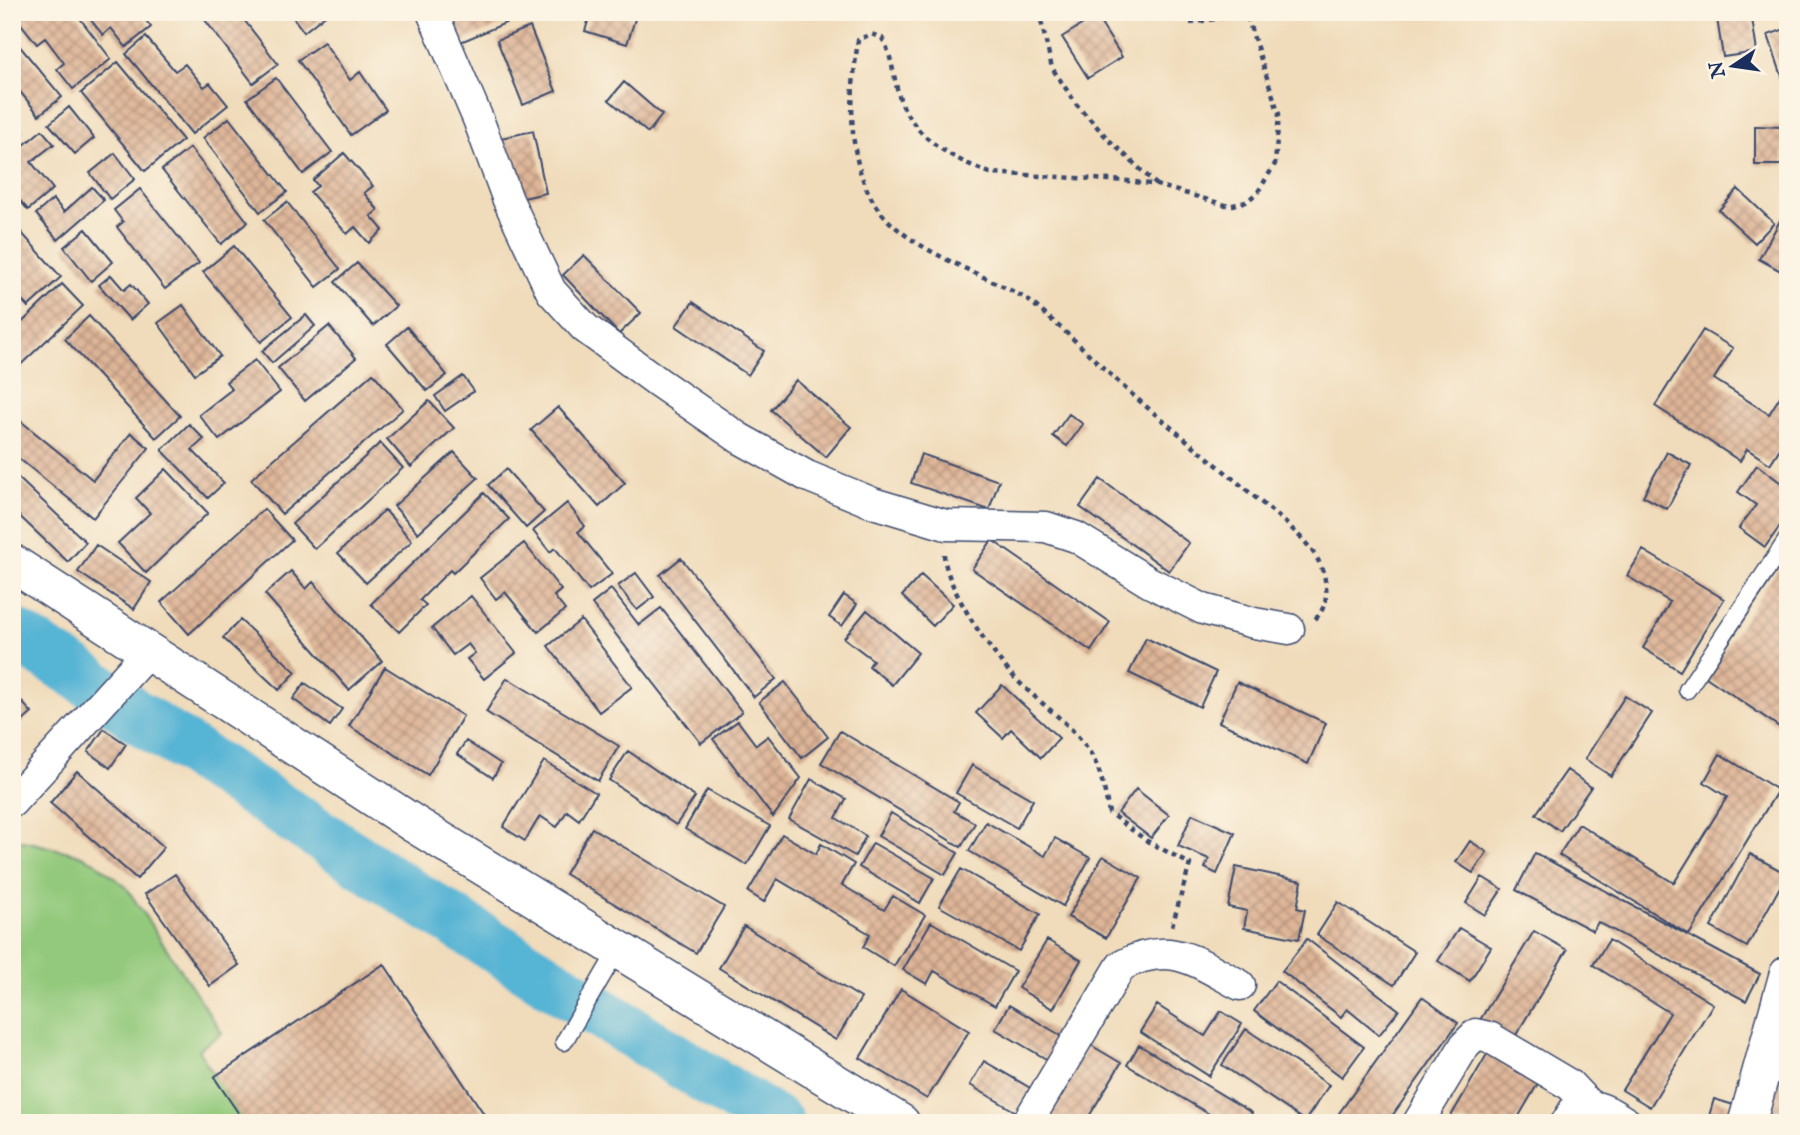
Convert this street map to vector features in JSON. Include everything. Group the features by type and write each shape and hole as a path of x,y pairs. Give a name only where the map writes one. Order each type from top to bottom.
{"street":[{"path":"432,12 478,119 508,200 551,290 585,328 658,382 739,438 807,477 873,503 946,525 1046,527 1076,537 1149,582 1203,609 1289,629"},
{"path":"12,563 138,664 414,824 901,1123"},
{"path":"12,802 138,664"},
{"path":"1027,1123 1121,966 1140,956 1163,953 1185,956 1240,985"},
{"path":"1747,1123 1783,1015 1788,975"},
{"path":"1418,1123 1465,1045 1476,1034 1489,1037 1570,1085 1578,1114 1602,1108 1627,1123"}],"lane":[{"path":"1687,690 1788,538"},
{"path":"564,1042 618,949"}],"path":[{"path":"1039,12 1052,68 1077,105 1109,140 1157,185"},
{"path":"1190,23 1246,14 1279,114 1275,164 1258,192 1246,202 1229,206 1157,185 990,173 970,165 930,142 913,123 901,102 890,52 882,37 871,34 858,40 851,93 854,146 873,202 896,227 945,259 1025,297 1126,389 1304,542 1318,560 1325,580 1327,598 1321,614 1306,627 1289,629"},
{"path":"946,525 944,565 971,618 992,650 1016,679 1072,729 1091,753 1103,784 1109,813 1147,841 1189,864 1163,953"}],"green space":[{"path":"12,840 77,854 95,862 126,887 222,1033 198,1050 245,1123 12,1123"}],"building":[{"path":"18,12 75,12 111,59 73,89 57,69 64,63 45,38 37,44 14,15"},
{"path":"91,12 139,12 151,27 126,47 111,28 103,35 87,15"},
{"path":"199,12 238,12 278,64 253,83"},
{"path":"289,12 329,12 304,32"},
{"path":"454,12 504,12 508,22 456,44 444,16"},
{"path":"591,12 615,12 635,19 627,44 585,31"},
{"path":"1716,12 1751,12 1757,52 1723,57"},
{"path":"1096,16 1122,57 1088,78 1062,37"},
{"path":"530,27 556,91 523,105 497,40"},
{"path":"1788,28 1788,91 1787,91 1768,35"},
{"path":"12,37 62,97 39,115 12,82"},
{"path":"146,37 175,71 185,64 204,87 210,83 228,105 192,134 126,54"},
{"path":"324,42 350,80 360,72 386,110 351,135 298,60"},
{"path":"118,62 183,140 145,171 81,93"},
{"path":"276,78 332,152 303,174 247,99"},
{"path":"624,82 662,115 648,133 609,100"},
{"path":"69,107 94,138 75,154 49,124"},
{"path":"229,118 287,192 260,212 203,138"},
{"path":"12,122 23,132 12,142"},
{"path":"1755,126 1783,127 1783,165 1755,165"},
{"path":"42,130 54,144 31,162 53,189 28,210 12,191 12,155"},
{"path":"533,131 546,193 514,200 501,138"},
{"path":"190,148 248,222 221,244 162,170"},
{"path":"115,153 135,179 110,199 90,173"},
{"path":"344,153 373,186 364,193 378,210 371,216 383,230 369,243 355,227 347,234 310,192 318,186 313,180"},
{"path":"92,187 104,200 58,240 36,214 53,199 64,212"},
{"path":"140,189 199,263 165,289 117,227 123,222 114,210"},
{"path":"1738,189 1774,223 1755,243 1719,210"},
{"path":"287,202 340,269 317,287 264,220"},
{"path":"1782,217 1788,220 1788,275 1759,259"},
{"path":"12,222 61,277 28,307 12,289"},
{"path":"86,229 113,262 91,281 64,247"},
{"path":"234,246 292,317 261,342 203,272"},
{"path":"584,255 641,313 619,334 563,275"},
{"path":"357,263 396,306 373,326 335,282"},
{"path":"111,275 124,290 131,284 148,304 130,320 99,285"},
{"path":"62,284 83,306 15,370 12,367 12,332"},
{"path":"693,302 764,351 748,375 676,326"},
{"path":"183,305 220,356 195,374 158,323"},
{"path":"306,315 315,326 272,363 262,351"},
{"path":"89,316 180,416 156,438 65,339"},
{"path":"329,326 356,358 305,401 278,368"},
{"path":"407,327 447,375 427,391 387,344"},
{"path":"1703,330 1733,348 1714,379 1769,414 1788,384 1788,436 1770,464 1747,449 1740,461 1655,406"},
{"path":"255,360 280,392 219,440 199,415 232,389 226,382"},
{"path":"373,373 403,409 282,514 251,479"},
{"path":"463,376 474,391 445,411 435,396"},
{"path":"796,380 851,427 826,457 771,410"},
{"path":"429,401 454,428 411,467 387,439"},
{"path":"558,407 625,483 599,507 531,430"},
{"path":"12,414 93,480 131,433 149,448 93,518 12,453"},
{"path":"1069,414 1083,424 1067,446 1053,436"},
{"path":"189,424 204,439 192,450 224,483 208,498 162,450"},
{"path":"380,443 403,468 315,549 292,524"},
{"path":"454,452 478,478 418,533 394,506"},
{"path":"1667,452 1691,465 1667,509 1643,496"},
{"path":"921,454 999,481 989,510 911,483"},
{"path":"1757,465 1788,488 1788,515 1765,547 1739,528 1756,505 1738,492"},
{"path":"166,469 208,513 146,573 118,543 150,513 136,498"},
{"path":"506,469 544,512 526,528 488,485"},
{"path":"12,472 86,542 68,562 12,509"},
{"path":"1100,479 1189,543 1169,571 1080,507"},
{"path":"484,493 509,519 453,573 450,570 420,600 426,605 399,632 371,604"},
{"path":"567,503 585,526 578,532 612,574 589,591 555,548 550,552 533,531"},
{"path":"264,509 292,540 189,634 161,602"},
{"path":"385,510 412,541 366,583 338,553"},
{"path":"992,540 1110,622 1091,651 972,569"},
{"path":"524,543 561,590 554,596 565,610 538,632 505,592 496,599 480,578"},
{"path":"96,545 151,582 134,609 78,572"},
{"path":"1643,550 1724,599 1680,671 1643,648 1670,602 1627,576"},
{"path":"1788,554 1788,733 1706,677"},
{"path":"681,558 776,679 754,697 660,575"},
{"path":"291,571 306,589 313,582 382,661 349,690 265,594"},
{"path":"636,573 654,597 637,610 618,586"},
{"path":"921,575 953,604 933,626 902,596"},
{"path":"611,589 639,625 661,608 742,712 701,743 592,604"},
{"path":"844,595 857,604 842,626 829,617"},
{"path":"471,596 516,653 484,679 467,659 475,653 468,644 453,655 432,628"},
{"path":"867,610 918,653 892,685 869,666 873,660 844,638"},
{"path":"240,620 296,672 279,690 223,638"},
{"path":"581,620 632,687 599,712 548,646"},
{"path":"1146,638 1216,672 1200,707 1129,673"},
{"path":"385,667 463,716 428,775 349,726"},
{"path":"507,678 619,746 598,781 486,712"},
{"path":"785,682 828,737 802,758 759,702"},
{"path":"1237,682 1326,723 1308,764 1219,722"},
{"path":"305,683 342,709 330,726 293,699"},
{"path":"1002,685 1059,738 1041,758 1011,729 1003,738 976,713"},
{"path":"12,691 32,713 12,731"},
{"path":"1625,696 1652,713 1611,776 1585,759"},
{"path":"738,721 756,745 768,736 801,778 773,817 713,739"},
{"path":"104,729 126,744 110,768 88,752"},
{"path":"840,731 959,802 954,811 975,823 961,847 821,763"},
{"path":"466,741 501,764 493,778 457,754"},
{"path":"628,751 695,797 676,825 609,780"},
{"path":"1720,754 1778,790 1689,935 1559,855 1579,824 1674,883 1727,797 1704,782"},
{"path":"544,761 596,793 579,820 567,811 557,827 540,816 525,841 503,827"},
{"path":"972,765 1033,800 1017,828 956,793"},
{"path":"1567,770 1591,787 1560,831 1536,814"},
{"path":"77,771 164,847 137,879 50,803"},
{"path":"811,779 846,799 836,818 866,836 855,856 789,819"},
{"path":"1136,789 1169,815 1151,838 1118,813"},
{"path":"707,790 770,826 747,865 685,829"},
{"path":"891,813 958,853 945,875 878,836"},
{"path":"1192,814 1235,833 1217,874 1205,868 1209,859 1178,846"},
{"path":"986,822 1045,856 1055,838 1090,858 1063,906 969,851"},
{"path":"592,828 724,907 696,953 565,874"},
{"path":"782,834 816,854 821,844 854,864 842,885 884,910 893,896 925,915 894,966 863,947 870,934 777,879 764,902 748,892"},
{"path":"1470,841 1487,852 1473,873 1456,862"},
{"path":"873,843 934,878 920,903 859,867"},
{"path":"1535,853 1760,974 1746,1001 1598,922 1593,931 1516,890"},
{"path":"1750,854 1787,874 1747,947 1711,927"},
{"path":"1103,856 1141,878 1106,938 1068,917"},
{"path":"1236,867 1302,881 1297,908 1305,910 1299,939 1244,928 1247,911 1228,907"},
{"path":"961,869 1040,914 1019,951 939,906"},
{"path":"175,874 239,965 210,986 145,894"},
{"path":"1482,877 1502,889 1485,915 1466,903"},
{"path":"1338,902 1415,952 1394,985 1317,935"},
{"path":"931,922 1015,971 995,1006 934,971 927,984 903,970"},
{"path":"744,926 861,998 836,1040 719,968"},
{"path":"1459,928 1491,947 1470,981 1438,961"},
{"path":"1534,931 1567,950 1513,1040 1480,1020"},
{"path":"1307,939 1399,1010 1379,1035 1347,1009 1341,1017 1282,971"},
{"path":"1047,940 1081,960 1053,1009 1018,988"},
{"path":"1609,940 1713,1004 1650,1107 1622,1090 1670,1013 1593,965"},
{"path":"384,964 490,1123 245,1123 214,1077"},
{"path":"1276,981 1364,1047 1342,1077 1254,1011"},
{"path":"901,989 969,1031 927,1099 860,1058"},
{"path":"1422,997 1458,1023 1387,1123 1332,1123"},
{"path":"1009,1005 1067,1039 1053,1063 995,1029"},
{"path":"1157,1005 1205,1036 1221,1011 1242,1024 1209,1076 1140,1032"},
{"path":"1246,1029 1329,1085 1305,1121 1222,1065"},
{"path":"1788,1032 1788,1123 1764,1123"},
{"path":"1089,1044 1121,1063 1085,1123 1041,1123"},
{"path":"1139,1045 1252,1113 1247,1123 1224,1123 1127,1065"},
{"path":"1490,1049 1541,1078 1515,1123 1447,1123"},
{"path":"984,1061 1032,1089 1018,1113 970,1085"},
{"path":"1714,1099 1737,1106 1732,1123 1707,1123"}],"waterway":[{"path":"12,633 77,673 134,714 418,899 778,1123"}]}
